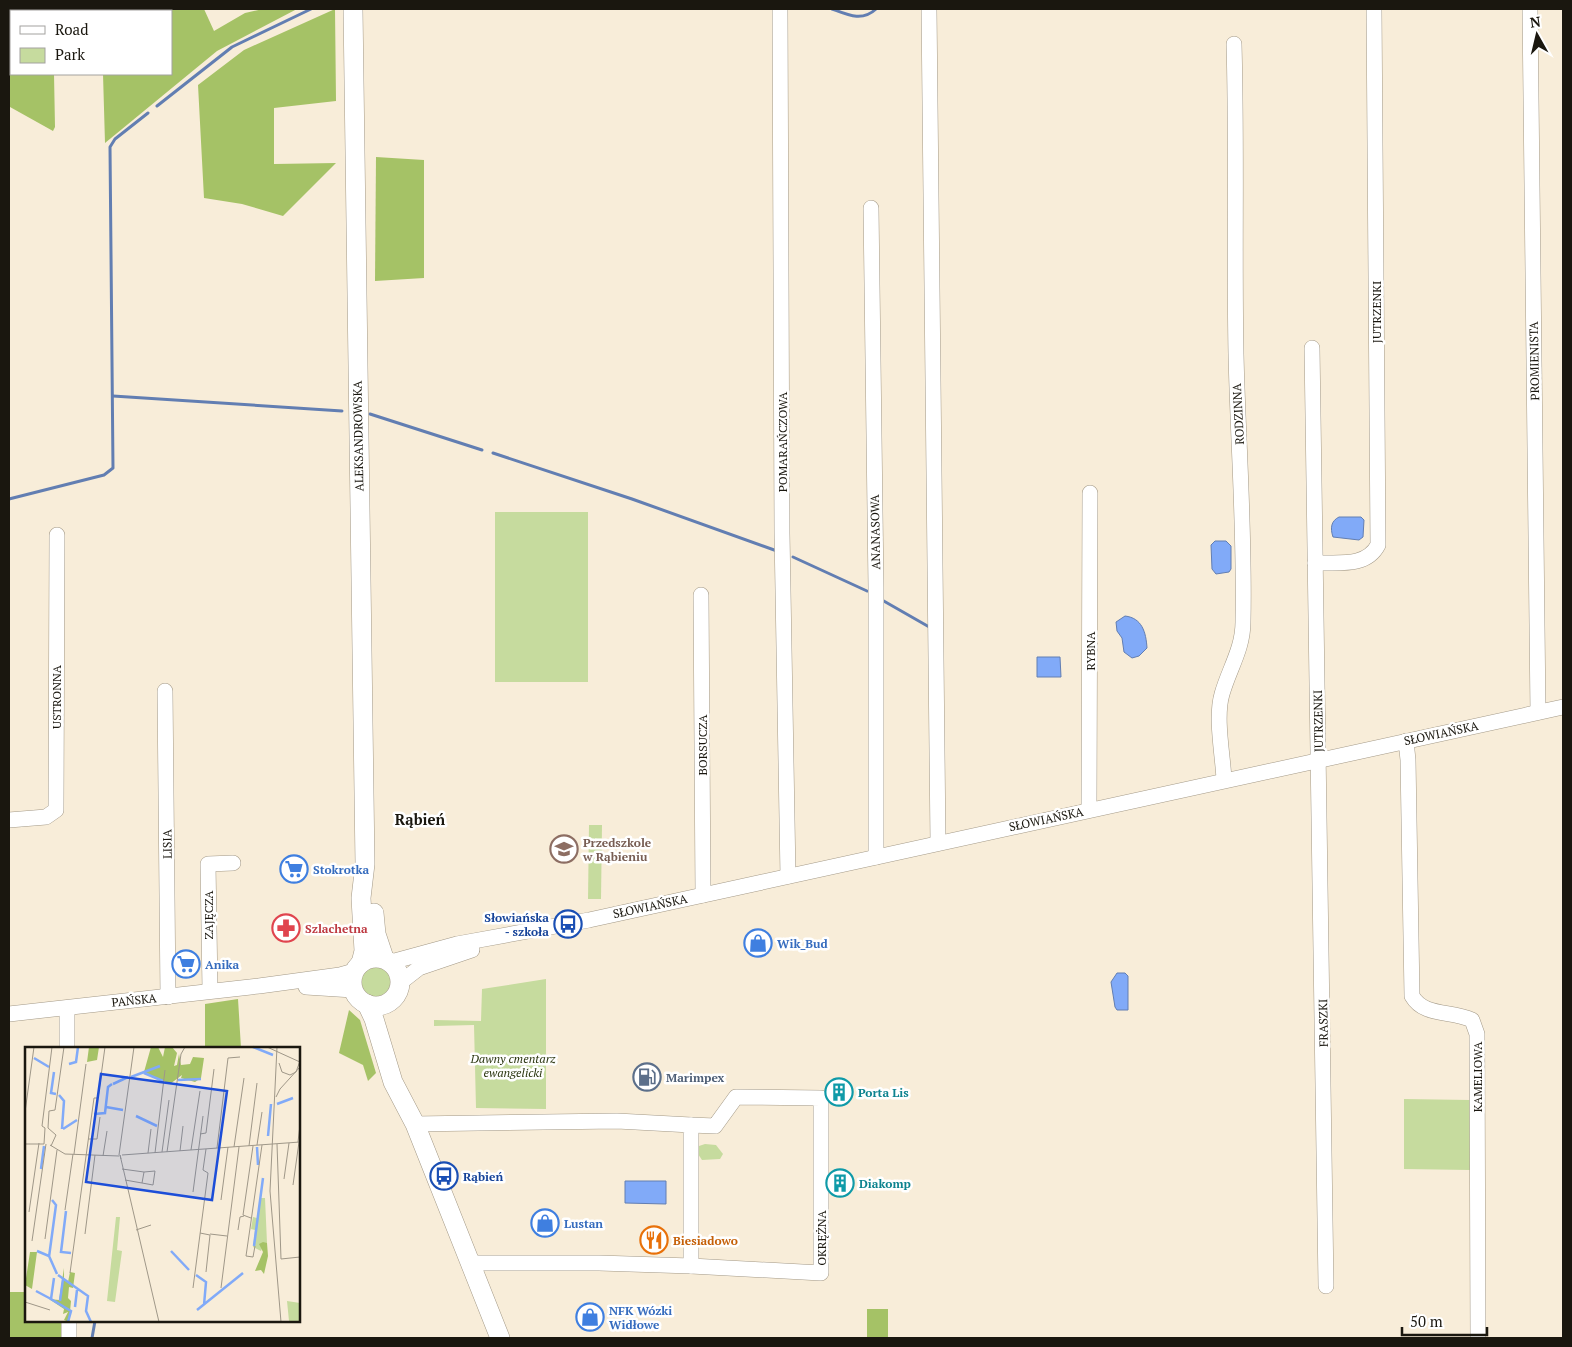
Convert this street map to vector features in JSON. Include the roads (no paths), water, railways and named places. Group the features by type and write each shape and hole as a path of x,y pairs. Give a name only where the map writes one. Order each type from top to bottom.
{"main road":[{"name":"ALEKSANDROWSKA","path":"353,9 365,864 362,898 364,951 358,967"},
{"name":"ALEKSANDROWSKA","path":"365,864 376,934 387,960"},
{"path":"367,1004 378,1006 388,1003 396,996 401,982 397,968 387,960 370,958 358,967 352,980 354,990 357,996 367,1004 374,1019 393,1082 415,1124 500,1338"},
{"path":"388,1003 391,1031 415,1124"}],"street":[{"name":"POMARAŃCZOWA","path":"780,9 782,523 788,876"},
{"path":"929,9 938,843"},
{"name":"JUTRZENKI","path":"1315,563 1363,560 1372,554 1378,545 1374,9"},
{"name":"PROMIENISTA","path":"1530,9 1538,712"},
{"name":"RODZINNA","path":"1224,780 1220,709 1222,694 1240,647 1243,622 1242,479 1235,279 1237,152 1234,44"},
{"name":"ANANASOWA","path":"871,208 876,587 876,857"},
{"name":"JUTRZENKI","path":"1312,348 1318,760"},
{"name":"RYBNA","path":"1089,810 1090,493"},
{"name":"USTRONNA","path":"9,820 46,818 56,810 57,535"},
{"name":"BORSUCZA","path":"701,595 703,895"},
{"name":"LISIA","path":"165,691 168,997"},
{"name":"SŁOWIAŃSKA","path":"387,960 703,895 1563,707"},
{"name":"KAMELIOWA","path":"1406,741 1409,770 1412,996 1416,1004 1425,1010 1459,1014 1472,1020 1477,1034 1478,1338"},
{"name":"FRASZKI","path":"1318,760 1326,1286"},
{"name":"ZAJĘCZA","path":"210,990 208,864 233,863"},
{"name":"SŁOWIAŃSKA","path":"401,982 419,968 528,932"},
{"name":"PAŃSKA","path":"9,1014 259,986 340,975 358,967"},
{"name":"PAŃSKA","path":"259,986 354,990"},
{"path":"67,1008 67,1047"},
{"name":"OKRĘŻNA","path":"415,1124 617,1121 715,1126 736,1097 821,1098 821,1273 599,1262 470,1263"},
{"path":"691,1125 692,1266"},
{"path":"69,1322 69,1338"}],"water":[{"path":"1339,517 1361,517 1364,520 1363,537 1359,540 1333,537 1332,525"},
{"path":"1215,541 1226,541 1231,546 1231,569 1229,572 1216,574 1212,569 1211,545"},
{"path":"1125,616 1131,617 1142,627 1147,648 1139,656 1132,658 1124,652 1122,638 1117,631 1116,622"},
{"path":"1037,657 1060,657 1061,677 1037,677"},
{"path":"1117,973 1125,973 1128,976 1128,1010 1117,1010 1115,1007 1111,982"},
{"path":"625,1181 666,1181 666,1204 625,1203"}],"waterway":[{"path":"157,106 232,47 311,9"},
{"path":"832,9 855,16 865,15 876,9"},
{"path":"9,499 104,475 113,468 110,147 115,139 148,113"},
{"path":"113,396 342,411"},
{"path":"370,414 482,450"},
{"path":"493,453 632,499 777,551"},
{"path":"793,557 867,591"},
{"path":"882,600 931,628"},
{"path":"92,1338 95,1322"}],"place":[{"name":"Przedszkole w Rąbieniu","path":"564,849"},
{"name":"Stokrotka","path":"294,869"},
{"name":"Słowiańska - szkoła","path":"568,924"},
{"name":"Szlachetna","path":"286,928"},
{"name":"Wik_Bud","path":"758,943"},
{"name":"Anika","path":"186,964"},
{"name":"Marimpex","path":"647,1077"},
{"name":"Porta Lis","path":"839,1092"},
{"name":"Rąbień","path":"444,1176"},
{"name":"Diakomp","path":"840,1183"},
{"name":"Lustan","path":"545,1223"},
{"name":"Biesiadowo","path":"654,1240"},
{"name":"NFK Wózki Widłowe","path":"590,1317"}],"district":[{"name":"Rąbień","path":"420,819"}],"park label":[{"name":"Dawny cmentarz ewangelicki","path":"513,1065"}]}
